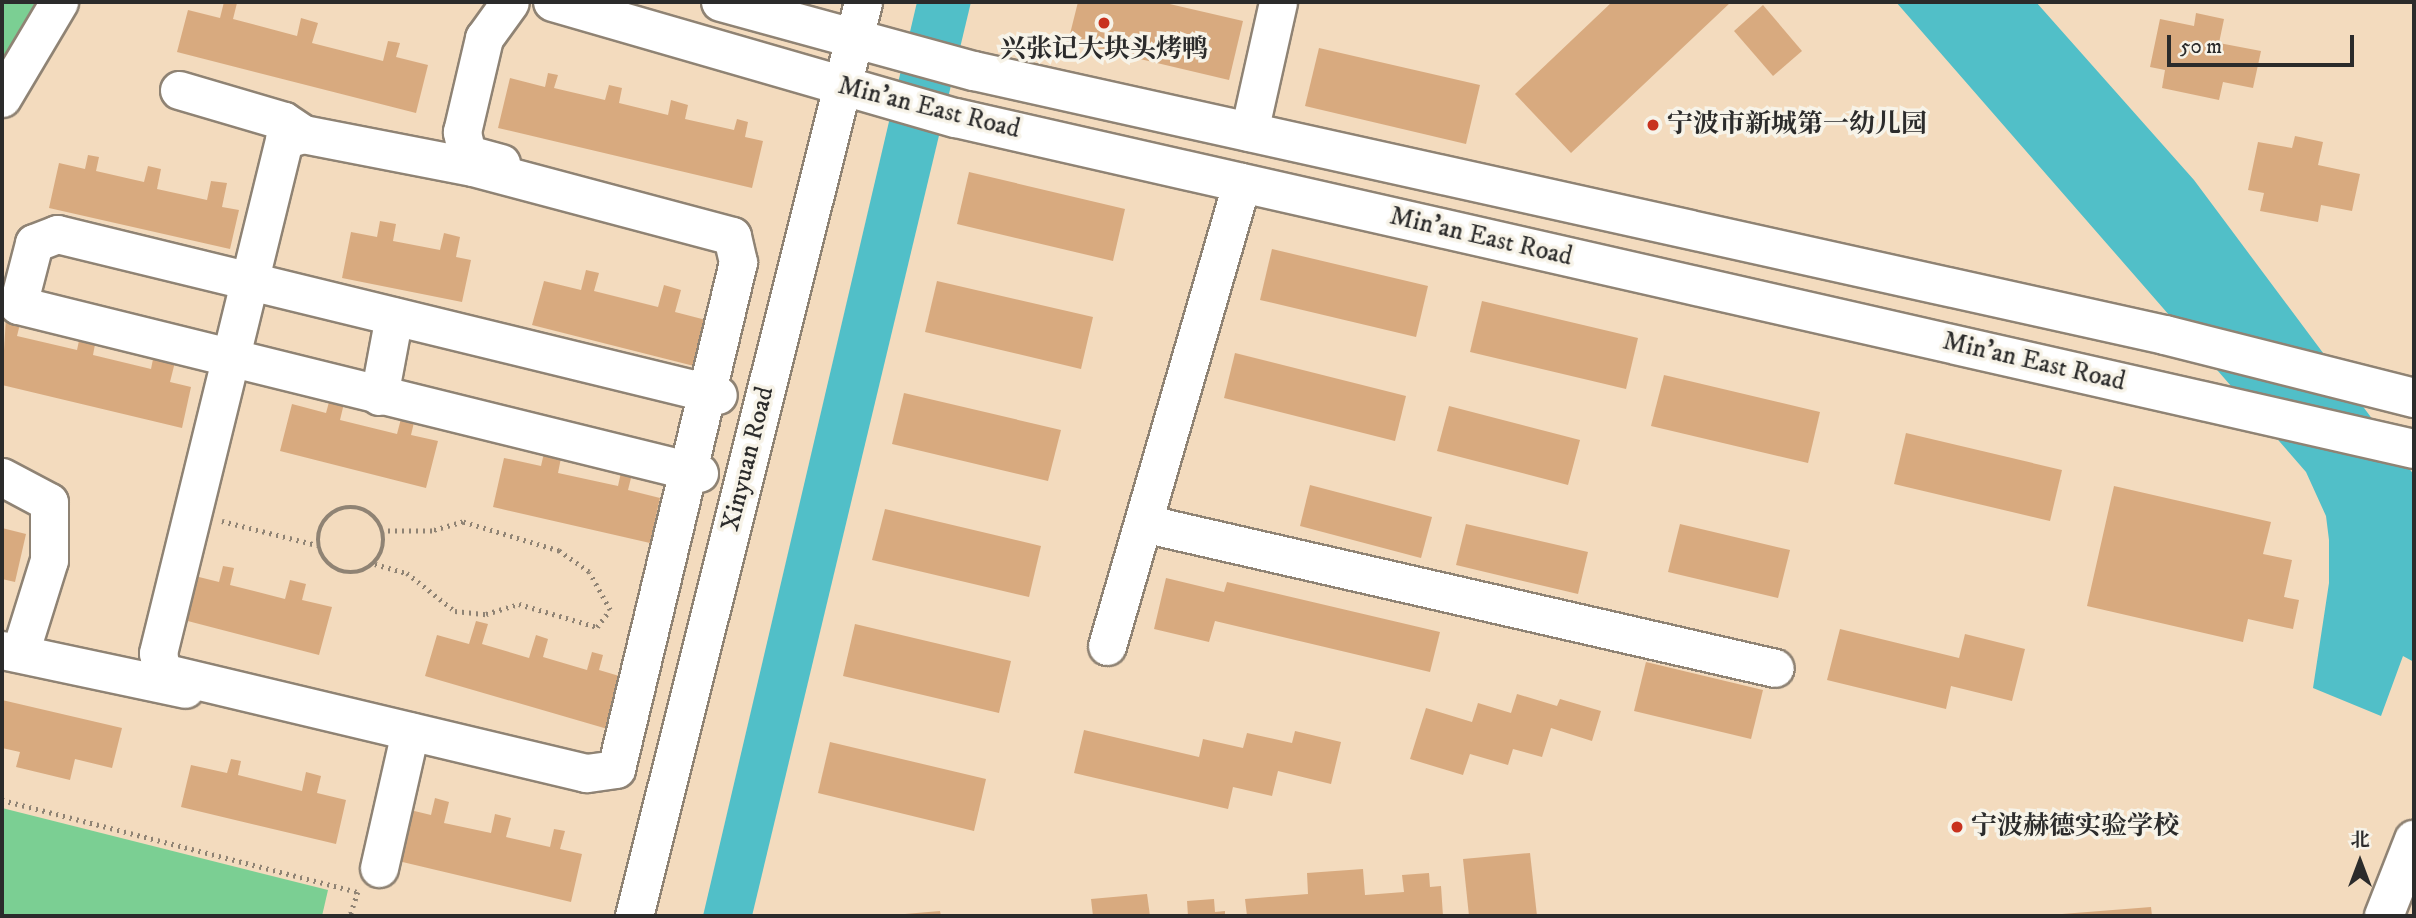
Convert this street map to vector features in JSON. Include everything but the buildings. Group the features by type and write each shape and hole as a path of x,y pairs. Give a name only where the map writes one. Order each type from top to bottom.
{"main road":[{"name":"Min'an East Road","path":"553,2 956,118 2413,449"},
{"name":"Min'an East Road","path":"721,2 871,46 974,71 2165,335 2414,398"},
{"path":"2384,916 2414,839"}],"street":[{"path":"2,98 59,2"},
{"path":"455,149 475,9 473,2"},
{"path":"455,149 462,132 484,38 510,2"},
{"name":"Xinyuan Road","path":"634,916 842,86 871,46 863,2"},
{"path":"1249,132 1278,2"},
{"path":"179,90 294,127 473,167 732,236 738,262 713,393"},
{"path":"152,681 149,647 243,279 272,135 294,127 455,149 737,222 756,247 713,393 620,783 598,787 408,739 162,671 158,653 223,358"},
{"path":"1107,646 1242,183"},
{"path":"694,471 223,358 18,305 34,243 57,234 713,393"},
{"path":"379,396 394,316"},
{"path":"2,477 49,502 49,559 11,651 408,739"},
{"path":"1143,523 1775,668"},
{"path":"379,868 408,739"}],"path":[{"path":"190,513 317,545 335,570 356,574 375,564 384,545 383,531 363,509 341,508 322,523 317,545"},
{"path":"375,564 407,573 455,611 486,614 519,604 597,627 610,610 589,572 559,551 463,522 432,531 383,531"},
{"path":"2,800 358,892 351,916"}],"green space":[{"path":"2,2 37,2 2,64"},
{"path":"2,808 328,890 322,916 2,916"}],"water":[{"path":"917,2 971,2 752,916 703,916"},
{"path":"1896,2 2036,2 2194,180 2414,475 2414,662 2403,656 2381,716 2313,688 2329,583 2329,540 2326,516 2306,472"}],"place":[{"name":"兴张记大块头烤鸭","path":"1104,23"},
{"name":"宁波市新城第一幼儿园","path":"1653,125"},
{"name":"宁波赫德实验学校","path":"1957,827"}]}
